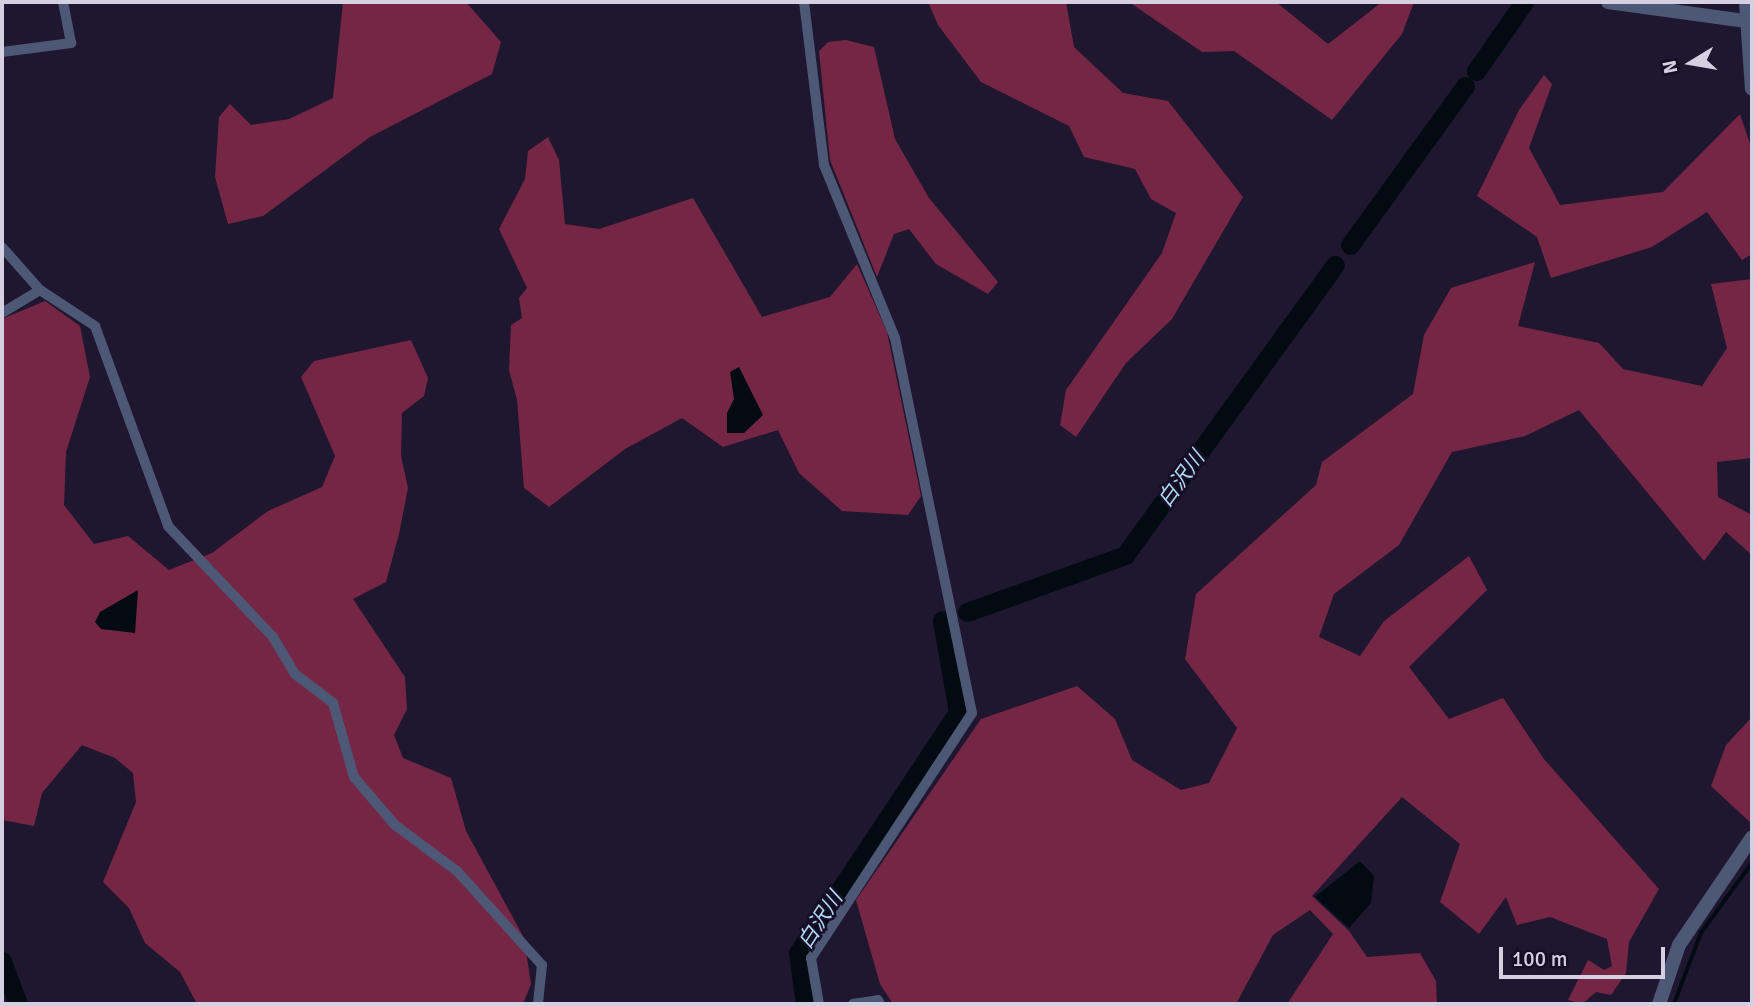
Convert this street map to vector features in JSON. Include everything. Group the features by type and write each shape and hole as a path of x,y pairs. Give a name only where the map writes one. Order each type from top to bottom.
{"street":[{"path":"2,52 71,43 63,2"},
{"path":"804,2 824,165 895,338 972,713 811,958 819,1004"},
{"path":"1608,2 1749,22"},
{"path":"1746,2 1752,89"},
{"path":"2,247 40,290 95,326 168,526 273,637 295,674 333,703 354,777 395,825 457,871 542,965 538,1004"},
{"path":"2,313 40,290"},
{"path":"1659,1004 1679,944 1752,837"},
{"path":"853,1004 878,1000 880,1004"}],"shaded area":[{"path":"343,2 466,2 501,42 492,74 370,137 263,216 228,224 215,177 219,117 230,104 251,125 289,119 333,98"},
{"path":"928,2 1066,2 1074,47 1123,93 1168,101 1243,197 1172,319 1126,363 1076,437 1060,425 1066,390 1162,253 1176,213 1151,199 1135,169 1084,157 1069,126 981,82 938,25"},
{"path":"1129,2 1276,2 1328,44 1382,2 1414,2 1402,34 1332,120 1234,51 1202,52"},
{"path":"846,40 874,47 895,139 929,198 998,282 988,294 936,264 909,229 894,234 877,277 830,160 819,51 828,42"},
{"path":"1544,75 1552,84 1529,148 1560,205 1663,192 1740,114 1752,150 1752,254 1742,260 1707,212 1652,247 1551,278 1537,237 1477,196 1519,110"},
{"path":"548,137 559,160 565,224 599,229 693,198 762,317 830,297 857,264 887,332 921,496 908,515 842,511 799,473 778,430 723,447 682,418 625,449 549,507 524,488 517,400 509,370 511,325 522,318 519,298 527,288 499,229 525,179 528,151"},
{"path":"1535,262 1518,326 1599,343 1623,369 1702,386 1727,348 1711,284 1752,279 1752,458 1717,462 1718,497 1752,515 1752,555 1726,532 1704,561 1579,410 1525,436 1452,452 1399,545 1334,594 1319,637 1360,656 1384,621 1469,556 1487,590 1409,667 1449,719 1503,698 1544,759 1659,889 1629,942 1626,973 1611,995 1596,992 1582,1004 1568,1000 1588,960 1604,970 1612,966 1607,939 1550,917 1517,925 1506,897 1479,934 1440,902 1460,844 1402,797 1312,896 1349,931 1367,957 1420,953 1436,981 1437,1004 1287,1004 1333,934 1310,910 1273,935 1236,1004 893,1004 880,984 856,900 981,719 1077,686 1115,719 1132,760 1181,790 1209,783 1237,728 1185,659 1196,594 1316,485 1322,462 1413,394 1424,335 1451,288"},
{"path":"45,301 80,326 90,377 66,452 64,505 94,544 128,536 169,570 212,553 268,511 322,487 335,456 301,377 314,361 411,340 428,378 424,396 402,413 401,456 408,488 399,534 386,582 353,599 405,677 407,709 394,735 403,758 451,778 466,831 524,938 531,984 523,1004 197,1004 180,972 145,943 129,908 103,882 136,802 133,773 115,758 82,745 42,793 34,826 2,820 2,319"},
{"path":"739,367 763,415 744,433 727,433 727,413 734,399 730,372"},
{"path":"138,590 135,633 101,629 95,622 100,612"},
{"path":"1752,717 1752,824 1711,786 1726,745"},
{"path":"1360,861 1374,876 1371,903 1349,928 1315,897"}],"waterway":[{"name":"白沢川","path":"1476,71 1524,2"},
{"name":"白沢川","path":"1350,245 1465,86"},
{"name":"白沢川","path":"967,612 1125,555 1335,265"},
{"name":"白沢川","path":"805,1004 798,953 958,712 942,620"},
{"path":"1674,1004 1701,933 1752,863"},
{"path":"2,961 18,1004"}]}
